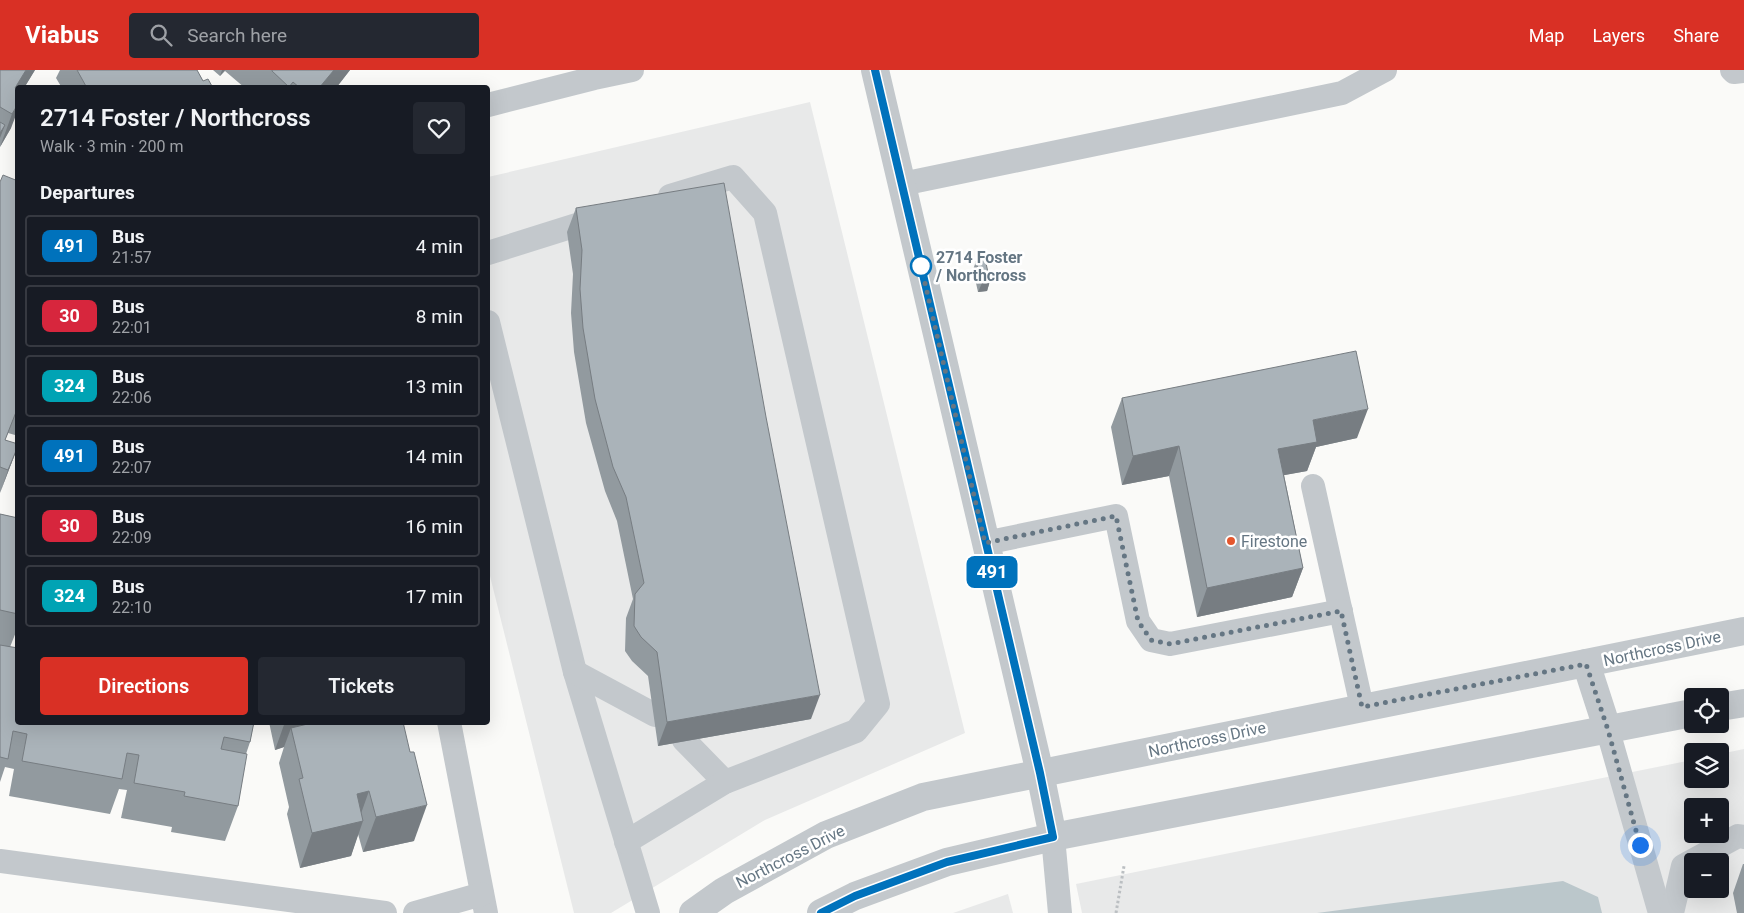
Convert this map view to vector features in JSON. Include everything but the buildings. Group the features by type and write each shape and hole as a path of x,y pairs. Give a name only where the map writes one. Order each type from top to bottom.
{"street":[{"path":"876,70 1040,773 1053,837"},
{"name":"Northcross Drive","path":"693,913 724,891 826,835 923,797 1744,631"},
{"path":"1586,664 1608,730"},
{"path":"1729,706 1744,702"},
{"path":"821,913 855,896 947,862 1053,837 1684,715"}],"lane":[{"path":"490,104 593,74 632,70"},
{"path":"902,184 1342,93 1385,70"},
{"path":"1732,70 1734,72 1744,71"},
{"path":"626,842 725,782 856,731 878,704 764,213 733,177 648,203"},
{"path":"490,252 620,212"},
{"path":"490,330 575,672 648,913"},
{"path":"1313,486 1362,707"},
{"path":"985,543 1116,516 1138,621 1151,640 1170,644 1341,611"},
{"path":"575,672 655,715"},
{"path":"415,913 484,904 450,725"},
{"path":"1608,730 1660,913"},
{"path":"684,740 725,782"},
{"path":"1672,913 1683,866 1738,836 1744,837"},
{"path":"1053,837 1060,913"},
{"path":"0,861 385,913"}],"path":[{"path":"1116,913 1124,866"}],"shaded area":[{"path":"810,102 965,733 765,820 611,913 574,913 490,576 490,177"},
{"path":"1744,749 1744,913 1082,913 1076,884 1684,762 1684,788 1729,788 1729,752"},
{"path":"1563,881 1598,897 1602,913 1317,913"},
{"path":"1008,894 1013,913 953,913"}],"bus line":[{"name":"491","path":"821,913 855,896 947,862 1053,837 1040,773 875,70"}],"place":[{"name":"2714 Foster / Northcross","path":"921,266"},
{"name":"Firestone","path":"1231,541"}],"route":[{"path":"921,266 985,543 1116,516 1138,621 1151,640 1170,644 1341,611 1362,707 1586,664 1608,730 1640,845"}]}
